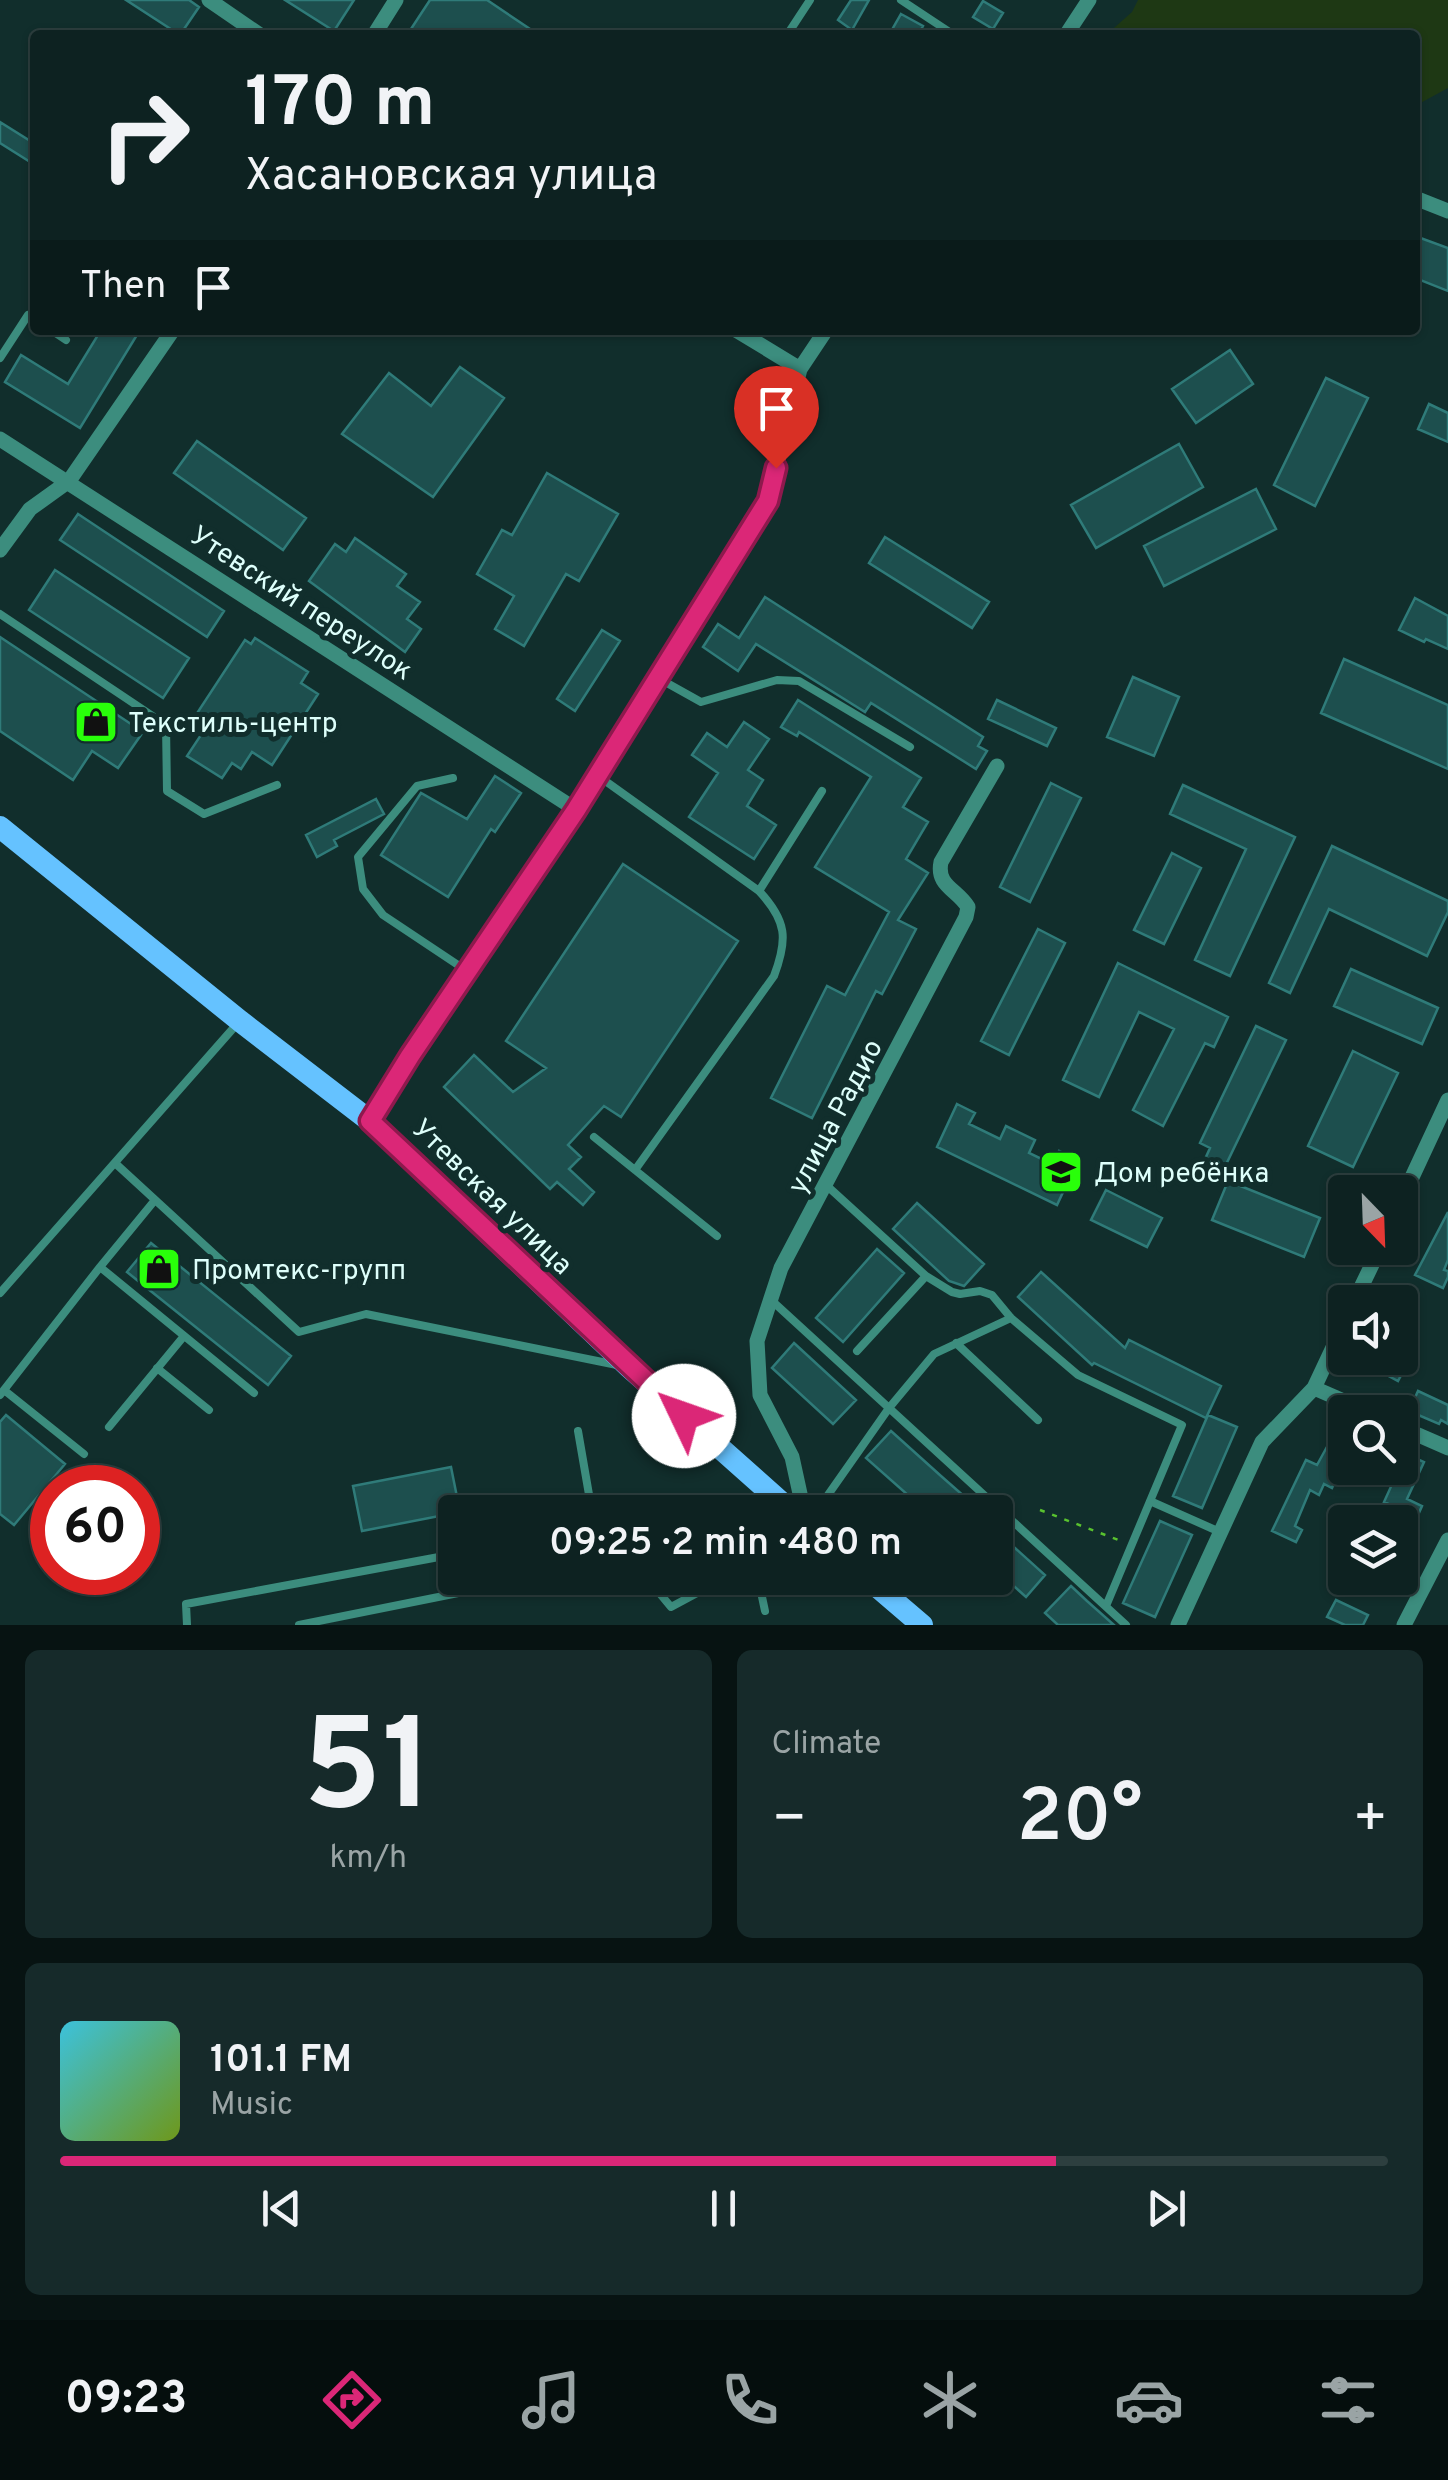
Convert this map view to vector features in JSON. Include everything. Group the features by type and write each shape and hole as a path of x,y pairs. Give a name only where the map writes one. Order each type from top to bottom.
{"main road":[{"name":"Утевская улица","path":"0,826 370,1121 630,1367 773,1495"},
{"path":"887,1595 922,1625"}],"street":[{"path":"210,0 253,30"},
{"path":"377,30 396,0"},
{"path":"1069,30 1089,0"},
{"path":"1420,200 1448,211"},
{"path":"0,550 30,509 69,482 170,335"},
{"path":"744,335 800,369"},
{"path":"370,1121 576,810 768,501 800,369 823,335"},
{"name":"Утевский переулок","path":"0,439 576,810"},
{"name":"улица Радио","path":"800,1495 792,1457 760,1396 756,1341 781,1268 966,916 968,907 943,883 938,872 998,766"},
{"path":"1413,1175 1448,1100"},
{"path":"1178,1625 1262,1442 1314,1388 1328,1358"},
{"path":"1314,1388 1330,1395"},
{"path":"1418,1434 1448,1448"},
{"path":"1404,1625 1448,1540"}],"lane":[{"path":"791,30 810,0"},
{"path":"901,0 946,30"},
{"path":"0,358 30,316"},
{"path":"59,335 66,340"},
{"path":"0,614 166,724 167,792 204,814 277,785"},
{"path":"658,678 702,702 777,680 799,681 910,747"},
{"path":"597,776 760,892 775,908 784,930 783,952 774,976 635,1170"},
{"path":"453,778 417,786 358,857 363,889 382,915 467,971"},
{"path":"760,892 822,790"},
{"path":"0,1293 240,1021"},
{"path":"594,1137 717,1236"},
{"path":"114,1164 299,1332 366,1314 630,1367"},
{"path":"826,1184 926,1276 952,1292 992,1294 1011,1318 1078,1375 1182,1425 1106,1606"},
{"path":"84,1454 2,1393 155,1200"},
{"path":"100,1267 254,1393"},
{"path":"857,1351 926,1276"},
{"path":"770,1300 1126,1625"},
{"path":"828,1495 889,1408 934,1354 1011,1318"},
{"path":"109,1427 184,1336"},
{"path":"956,1343 1038,1420"},
{"path":"157,1368 209,1410"},
{"path":"578,1431 589,1495"},
{"path":"1150,1501 1220,1532"},
{"path":"187,1625 186,1604 438,1557"},
{"path":"299,1625 448,1595"},
{"path":"660,1595 670,1607 693,1595"},
{"path":"762,1595 765,1611"}],"path":[{"path":"1040,1510 1132,1544"}],"green space":[{"path":"1138,0 1448,0 1448,88 1420,103 1420,30 1112,30 1132,12"}],"building":[{"path":"126,0 189,0 199,7 183,30 172,30"},
{"path":"285,0 354,0 332,30"},
{"path":"430,0 487,0 532,30 410,30"},
{"path":"851,0 869,0 852,30 838,20"},
{"path":"983,1 1003,13 993,29 973,17"},
{"path":"901,14 923,26 921,30 892,30"},
{"path":"0,122 30,141 30,162 0,143"},
{"path":"1420,238 1448,248 1448,291 1420,280"},
{"path":"98,335 137,335 80,428 5,382 21,355 68,384"},
{"path":"1230,350 1253,384 1196,423 1172,389"},
{"path":"460,367 504,398 433,497 342,434 389,373 431,406"},
{"path":"1326,378 1368,398 1315,506 1274,485"},
{"path":"1429,404 1448,413 1448,442 1418,429"},
{"path":"197,441 306,518 283,550 174,473"},
{"path":"1179,444 1203,487 1096,548 1071,505"},
{"path":"547,473 618,514 579,581 566,574 524,646 495,629 514,596 477,574 502,530 512,535"},
{"path":"1256,489 1276,529 1164,586 1144,546"},
{"path":"78,514 224,611 207,637 60,540"},
{"path":"885,537 989,602 972,628 869,563"},
{"path":"355,538 406,574 397,586 420,602 407,619 421,629 405,652 309,581 335,544 346,552"},
{"path":"55,570 189,658 163,698 29,610"},
{"path":"765,597 983,737 978,746 987,751 976,769 871,703 865,712 756,644 738,671 703,647 718,624 739,638"},
{"path":"1415,598 1448,616 1448,649 1399,630"},
{"path":"602,630 620,641 575,711 557,699"},
{"path":"0,637 143,732 118,768 92,751 73,780 0,731"},
{"path":"255,638 308,672 301,683 318,694 272,765 252,752 241,769 232,763 222,778 187,756 201,735 188,727 245,640 251,644"},
{"path":"1344,659 1448,705 1448,769 1321,713"},
{"path":"1133,677 1179,697 1154,756 1107,737"},
{"path":"798,700 921,778 903,807 928,822 906,859 928,873 898,920 916,929 882,994 876,991 812,1118 771,1098 827,986 845,995 889,912 815,867 871,777 799,732 797,736 781,727"},
{"path":"997,700 1056,728 1047,746 988,719"},
{"path":"744,722 769,739 748,770 763,780 747,806 776,825 754,859 689,817 718,773 692,755 707,733 727,747"},
{"path":"495,776 521,793 495,832 491,829 448,897 381,855 421,793 467,819"},
{"path":"1051,783 1081,798 1030,902 1000,887"},
{"path":"1183,785 1295,837 1230,976 1195,960 1246,849 1170,814"},
{"path":"376,799 384,814 334,840 337,846 317,857 306,835"},
{"path":"1332,846 1448,901 1448,912 1427,956 1329,909 1290,993 1269,983"},
{"path":"1172,853 1201,868 1164,944 1134,930"},
{"path":"623,864 738,941 621,1117 604,1106 568,1145 581,1157 569,1169 594,1192 583,1205 557,1182 550,1189 444,1087 474,1055 513,1092 546,1068 506,1041"},
{"path":"1038,929 1065,943 1009,1055 981,1041"},
{"path":"1118,963 1228,1017 1214,1047 1205,1043 1163,1126 1133,1110 1174,1029 1139,1012 1099,1097 1063,1080"},
{"path":"1351,969 1438,1008 1422,1044 1334,1006"},
{"path":"1256,1026 1286,1040 1220,1177 1201,1168 1210,1148 1200,1143"},
{"path":"1353,1051 1398,1073 1353,1167 1308,1146"},
{"path":"957,1104 975,1113 969,1124 1000,1139 1006,1126 1035,1140 1029,1153 1052,1164 1059,1151 1078,1160 1057,1205 937,1147"},
{"path":"1228,1181 1320,1218 1304,1257 1212,1220"},
{"path":"1106,1190 1162,1218 1147,1247 1091,1220"},
{"path":"917,1203 984,1264 964,1286 949,1281 893,1229"},
{"path":"1448,1212 1448,1260 1444,1270 1448,1277 1443,1288 1415,1275"},
{"path":"151,1243 291,1356 268,1385 127,1272"},
{"path":"877,1249 904,1273 843,1342 816,1318"},
{"path":"1041,1272 1125,1348 1129,1340 1221,1386 1206,1418 1092,1365 1018,1297"},
{"path":"794,1343 856,1400 833,1424 772,1368"},
{"path":"1418,1391 1448,1405 1448,1424 1418,1415"},
{"path":"6,1415 65,1464 30,1465 30,1506 14,1525 0,1514 0,1422"},
{"path":"1208,1415 1237,1427 1202,1508 1173,1496"},
{"path":"891,1431 963,1495 908,1495 866,1458"},
{"path":"1328,1445 1328,1485 1333,1485 1332,1488 1324,1484 1319,1495 1310,1490 1295,1526 1302,1530 1296,1542 1272,1531 1306,1460 1317,1465"},
{"path":"451,1467 457,1495 438,1495 438,1516 362,1531 353,1486"},
{"path":"1392,1485 1413,1485 1407,1499 1422,1506 1418,1515 1418,1505 1384,1502"},
{"path":"1160,1521 1192,1535 1155,1617 1123,1603"},
{"path":"1013,1546 1045,1575 1026,1597 1013,1585"},
{"path":"1071,1586 1114,1625 1058,1625 1045,1613"},
{"path":"1336,1600 1368,1615 1363,1625 1345,1625 1327,1617"}],"place":[{"name":"Текстиль-центр","path":"96,722"},
{"name":"Дом ребёнка","path":"1061,1172"},
{"name":"Промтекс-групп","path":"159,1269"}],"route":[{"path":"684,1416 370,1121 576,810 768,501 776,468"}]}
